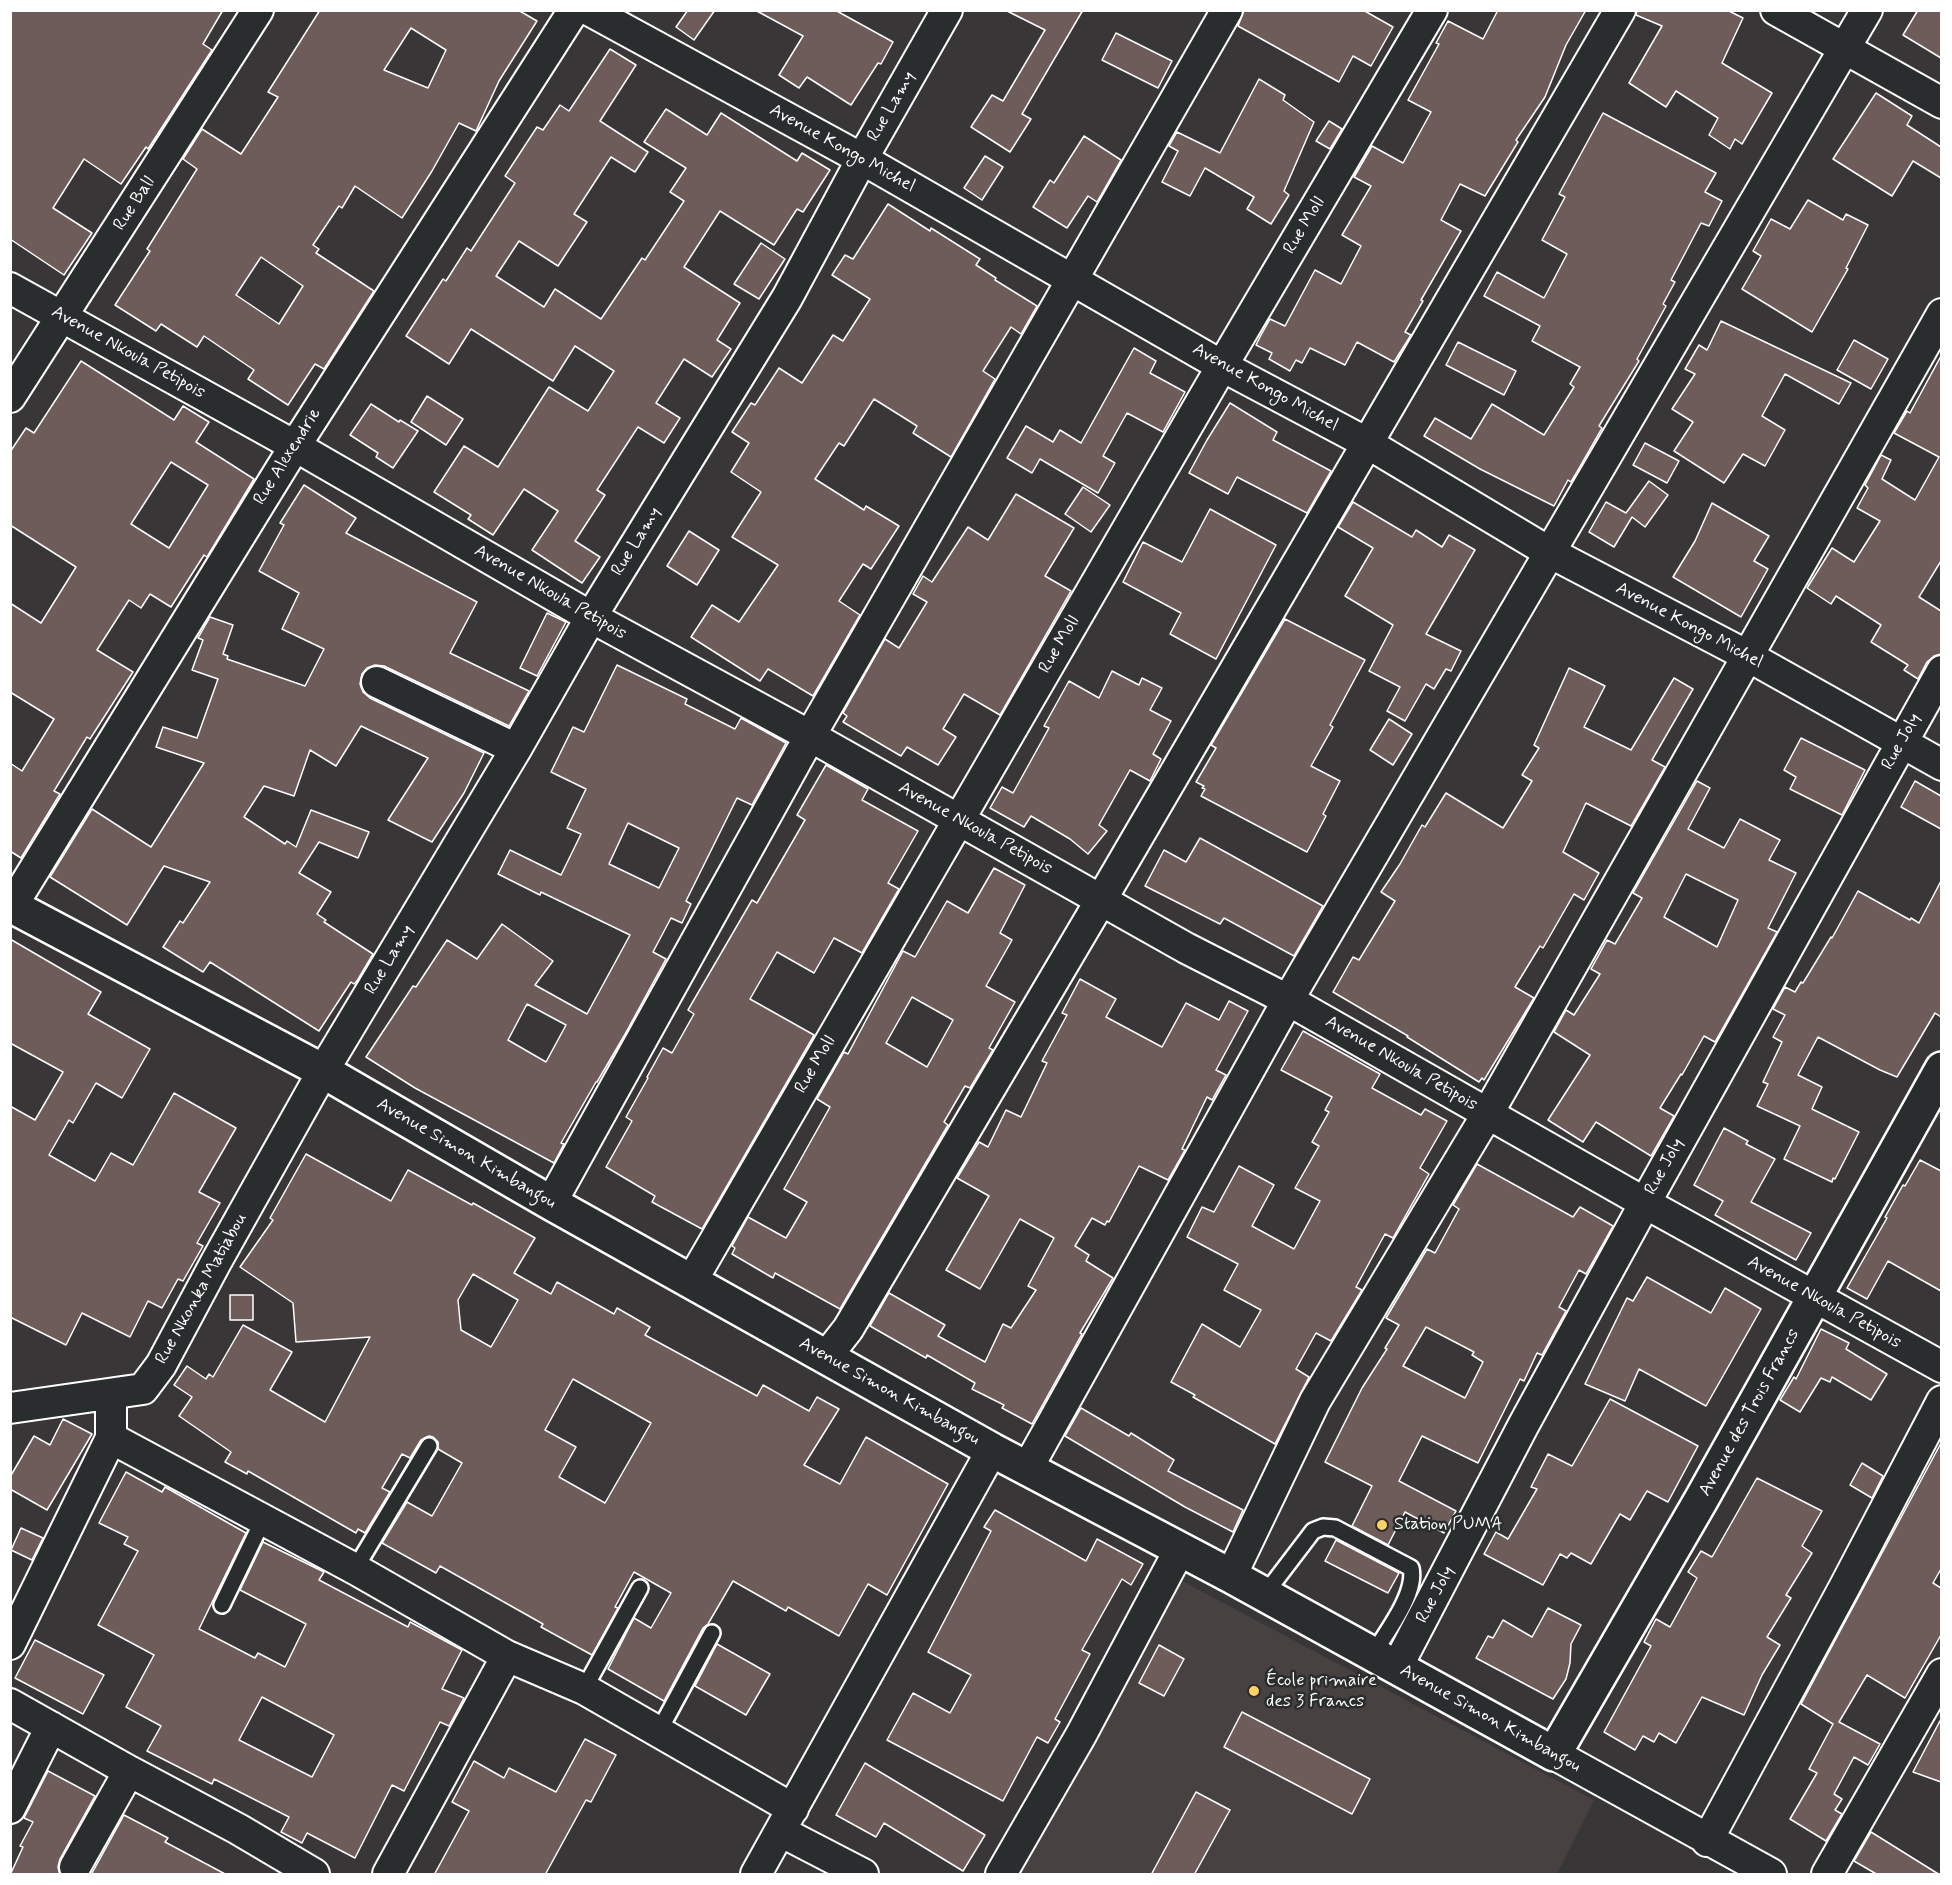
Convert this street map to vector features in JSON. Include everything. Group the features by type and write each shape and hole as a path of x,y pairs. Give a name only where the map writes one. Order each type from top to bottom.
{"street":[{"name":"Rue Ball","path":"10,397 258,10"},
{"name":"Rue Alexendrie","path":"11,907 295,446 574,10"},
{"name":"Avenue Kongo Michel","path":"589,10 862,159 1222,366 1367,443 1549,552 1746,655 1941,765"},
{"name":"Rue Lamy","path":"323,1071 516,749 591,617 787,298 862,159 948,10"},
{"path":"551,1203 810,736 1074,280 1227,10"},
{"name":"Rue Moll","path":"691,1282 1222,366 1432,10"},
{"path":"826,1357 848,1329 1101,900 1620,10"},
{"path":"1776,10 1941,103"},
{"path":"1027,1469 1288,1000 1867,10"},
{"name":"Avenue Nkoula Petipois","path":"10,288 295,446 591,617 810,736 1186,948 1288,1000 1814,1298 1941,1367"},
{"path":"1231,1576 1315,1401 1488,1113 1941,314"},
{"name":"Rue Joly","path":"1385,1661 1523,1426 1941,671"},
{"path":"377,682 516,749"},
{"name":"Avenue Simon Kimbangou","path":"11,907 323,1071 551,1203 992,1450 1265,1594 1771,1875"},
{"name":"Avenue des Trois Francs","path":"1554,1754 1701,1500 1941,1069"},
{"name":"Rue Nkonka Matiabou","path":"10,1408 143,1389 161,1365 323,1071"},
{"path":"10,1644 111,1438 111,1394"},
{"path":"1707,1841 1845,1586 1941,1401"},
{"path":"111,1438 356,1569 507,1656 584,1689 659,1731 862,1875"},
{"path":"756,1875 992,1450"},
{"path":"1001,1875 1081,1735 1180,1549"},
{"path":"388,1875 507,1656"},
{"path":"1827,1875 1941,1674"},
{"path":"10,1704 238,1829 314,1875"},
{"path":"10,1808 51,1727"},
{"path":"75,1868 129,1771"}],"lane":[{"path":"356,1569 429,1446"},
{"path":"222,1605 263,1520"},
{"path":"1265,1594 1313,1531 1323,1527 1335,1528 1411,1568 1413,1576 1410,1590 1385,1661"},
{"path":"584,1689 640,1588"},
{"path":"659,1731 712,1634"}],"shaded area":[{"name":"École primaire des 3 Francs","path":"1182,1581 1594,1800 1557,1874 1017,1874"}],"building":[{"path":"10,10 223,10 203,44 212,50 148,149 146,147 121,184 84,159 53,208 92,233 64,275 10,239"},
{"path":"320,10 518,10 537,21 499,81 476,131 459,123 402,218 355,186 342,208 339,206 313,245 319,249 316,253 374,291 324,369 315,364 288,405 248,379 254,370 204,336 197,347 161,324 156,331 115,305 150,251 147,249 197,169 183,159 202,129 241,154 278,97 268,92","holes":["411,28 446,50 428,88 384,70","261,257 303,286 279,324 236,295"]},
{"path":"688,10 715,10 694,40 676,27"},
{"path":"755,10 835,10 893,42 881,64 878,63 851,105 807,77 799,88 779,75 803,36"},
{"path":"1005,10 1083,10 1022,114 1031,119 1010,152 971,127 992,95 1003,101 1045,30"},
{"path":"1244,10 1363,10 1393,27 1371,66 1353,56 1339,82 1238,26"},
{"path":"1498,10 1586,10 1566,45 1545,97 1516,140 1518,142 1485,196 1460,184 1441,220 1461,231 1421,300 1423,301 1405,332 1411,335 1394,362 1357,342 1345,365 1310,348 1302,363 1296,360 1290,371 1269,359 1272,353 1256,345 1261,335 1270,319 1285,326 1315,270 1341,284 1361,246 1342,235 1371,186 1354,177 1372,146 1403,163 1431,112 1408,100 1439,44 1436,43 1448,21 1483,39"},
{"path":"1637,10 1727,10 1743,18 1722,63 1772,93 1742,144 1735,139 1730,149 1709,135 1718,118 1676,91 1666,107 1629,83 1662,26 1636,15"},
{"path":"1918,10 1941,10 1941,58 1903,35"},
{"path":"1116,33 1172,61 1158,88 1102,60"},
{"path":"610,49 636,65 600,121 648,152 635,172 611,157 574,214 587,222 558,266 519,241 496,276 544,307 555,289 601,319 642,258 645,260 684,201 670,192 686,168 644,142 666,109 707,135 721,113 797,161 802,153 830,170 803,212 797,209 774,245 720,211 684,267 740,303 717,340 731,349 712,377 684,359 656,403 680,418 664,443 638,427 597,490 605,495 575,541 600,557 582,583 532,550 558,511 524,489 493,535 468,519 471,515 434,492 464,446 498,467 549,387 588,411 614,371 575,346 553,381 471,329 449,364 406,336 443,279 446,281 467,248 471,251 515,183 505,176 537,127 543,130 560,105 569,111"},
{"path":"1259,79 1285,95 1283,100 1314,122 1284,191 1289,195 1271,224 1247,209 1254,197 1205,168 1190,196 1162,182 1178,151 1169,146 1177,132 1220,153"},
{"path":"1876,93 1912,116 1907,125 1941,147 1941,178 1913,161 1892,196 1833,159"},
{"path":"1603,113 1716,173 1705,192 1722,201 1709,226 1701,223 1671,280 1675,282 1663,304 1666,306 1637,359 1639,361 1599,426 1602,428 1571,482 1568,480 1554,506 1480,469 1424,436 1435,418 1471,439 1492,404 1544,435 1574,387 1570,384 1580,367 1532,341 1540,326 1484,296 1497,272 1544,298 1567,254 1542,240 1565,197 1559,194"},
{"path":"1329,121 1342,129 1330,149 1316,141"},
{"path":"1084,136 1121,160 1097,202 1088,196 1067,228 1033,207 1050,180 1054,183"},
{"path":"985,156 1003,167 982,200 964,188"},
{"path":"1808,200 1843,220 1846,214 1868,225 1846,268 1848,269 1812,332 1742,289 1761,256 1753,251 1771,219 1790,229"},
{"path":"888,204 980,259 976,265 996,278 995,280 1037,306 1021,334 1011,327 983,371 995,379 951,457 913,433 917,426 874,399 844,446 839,443 815,479 864,510 866,506 899,526 871,569 863,564 839,601 860,615 813,696 768,669 760,681 691,637 712,605 739,622 778,565 732,537 761,492 731,472 749,443 732,432 751,403 755,405 779,368 802,383 833,335 843,341 870,299 832,275 845,255 853,259"},
{"path":"761,243 785,259 759,299 734,284"},
{"path":"1721,321 1851,383 1839,404 1785,374 1762,416 1785,430 1765,466 1743,454 1724,483 1674,451 1693,422 1672,409 1695,374 1685,369 1699,345 1707,350"},
{"path":"1854,340 1888,359 1871,389 1837,370"},
{"path":"1458,342 1516,371 1504,395 1446,365"},
{"path":"1134,348 1156,361 1150,373 1185,392 1163,432 1127,413 1103,456 1115,463 1098,493 1040,459 1032,473 1007,458 1026,426 1053,442 1060,430 1081,443"},
{"path":"1941,356 1941,561 1919,597 1941,611 1941,654 1927,662 1918,679 1904,670 1908,665 1871,642 1881,625 1836,596 1831,604 1807,588 1832,548 1854,562 1880,521 1857,508 1868,488 1865,485 1881,455 1891,460 1882,479 1915,500 1939,457 1894,433 1907,411 1910,413"},
{"path":"81,361 174,420 183,406 209,422 196,442 254,479 207,557 204,555 171,607 150,594 141,608 129,600 97,650 133,672 90,739 87,737 54,791 60,794 21,858 10,851 10,763 22,771 54,719 10,692 10,603 41,623 76,567 10,525 10,452 26,428 34,433","holes":["171,462 208,485 169,548 131,524"]},
{"path":"427,396 463,419 446,445 411,422"},
{"path":"1230,403 1277,432 1273,440 1331,471 1307,513 1237,477 1228,494 1189,473"},
{"path":"371,404 418,431 393,468 376,457 378,453 350,435"},
{"path":"1645,443 1679,461 1667,483 1633,465"},
{"path":"1649,481 1668,495 1645,527 1632,517 1614,547 1589,532 1606,502 1626,513"},
{"path":"304,485 356,518 346,533 477,602 450,653 529,691 509,726 384,666 375,665 367,668 362,674 360,684 363,692 370,698 484,753 464,793 432,842 388,820 428,758 361,726 336,766 310,750 294,796 264,786 244,817 285,844 287,841 296,847 311,810 369,832 358,858 319,842 299,873 331,892 317,914 326,920 324,922 373,954 357,981 354,984 351,982 319,1031 210,962 203,972 163,947 180,921 183,923 210,882 164,866 127,925 50,877 92,809 151,847 204,763 156,747 163,727 197,738 218,679 192,670 203,640 198,638 210,617 233,625 223,654 228,656 227,659 305,686 324,649 282,629 299,593 259,571 284,525 280,523"},
{"path":"1083,487 1110,505 1091,532 1065,514"},
{"path":"1016,494 1074,528 1045,576 1071,591 1000,715 964,694 943,729 956,737 938,765 907,747 901,756 843,722 847,716 843,713 885,639 899,648 927,602 913,594 923,576 932,582 968,527 988,540"},
{"path":"1353,502 1412,537 1416,530 1442,547 1449,535 1475,550 1426,634 1461,651 1451,671 1446,669 1434,689 1426,684 1405,721 1387,711 1400,687 1369,671 1393,625 1345,596 1373,548 1338,527"},
{"path":"1712,503 1769,536 1754,561 1768,569 1741,617 1673,577 1695,541"},
{"path":"1210,509 1276,545 1216,659 1170,634 1181,613 1123,582 1143,542 1182,562"},
{"path":"689,531 719,550 697,585 667,566"},
{"path":"547,613 566,622 537,676 520,668"},
{"path":"1285,619 1365,660 1330,725 1333,727 1311,766 1340,781 1323,814 1326,816 1307,852 1201,796 1205,789 1202,788 1204,786 1196,782 1216,748 1211,745"},
{"path":"617,665 687,699 685,704 735,729 741,718 786,743 752,805 737,798 686,901 691,904 682,923 671,918 653,952 666,959 561,1143 564,1144 554,1163 415,1088 366,1057 447,940 477,959 502,924 553,961 535,985 587,1014 630,935 498,874 510,850 561,875 581,834 567,828 586,789 551,772 573,727 584,732","holes":["628,823 679,848 659,888 609,864","527,1004 566,1025 546,1062 508,1040"]},
{"path":"1569,668 1605,686 1584,727 1631,750 1674,678 1693,689 1652,760 1665,767 1631,826 1586,803 1563,852 1599,873 1584,900 1574,894 1543,948 1540,946 1515,987 1534,998 1484,1080 1482,1078 1479,1082 1408,1036 1333,992 1353,957 1359,960 1395,901 1381,892 1422,825 1425,827 1446,793 1503,828 1532,781 1522,775 1539,748 1534,745"},
{"path":"1112,671 1139,685 1142,678 1162,688 1150,710 1171,721 1153,754 1161,759 1150,781 1130,770 1099,825 1107,831 1088,854 1070,839 1031,816 1024,827 990,808 1002,787 1013,793 1049,728 1044,726 1069,681 1099,698"},
{"path":"1389,719 1412,734 1393,765 1370,750"},
{"path":"1801,738 1865,770 1842,815 1790,789 1796,777 1784,770"},
{"path":"826,765 868,789 862,800 918,831 888,883 899,889 862,953 834,938 814,973 777,952 750,999 814,1035 702,1229 652,1202 655,1196 606,1167 632,1121 626,1117 663,1048 672,1053 694,1014 688,1010 752,900 757,903 805,820 797,815"},
{"path":"1697,781 1710,788 1688,829 1724,848 1740,819 1780,840 1769,860 1796,873 1768,928 1777,932 1715,1042 1704,1036 1660,1108 1674,1116 1651,1156 1596,1122 1583,1142 1548,1120 1590,1055 1554,1032 1566,1010 1574,1015 1600,974 1591,969 1607,940 1615,944 1642,898 1633,893","holes":["1686,874 1738,900 1717,947 1664,917"]},
{"path":"1915,781 1941,796 1941,829 1901,807"},
{"path":"1200,838 1323,906 1294,956 1224,918 1220,924 1145,886 1164,850 1186,862"},
{"path":"994,868 1025,885 1000,933 1012,940 986,986 1015,1002 989,1048 993,1050 970,1088 965,1086 944,1122 948,1125 840,1309 775,1273 773,1278 732,1254 735,1248 732,1246 748,1217 786,1238 807,1202 784,1189 830,1107 817,1099 844,1052 848,1054 903,951 915,957 947,901 968,913","holes":["912,997 953,1020 927,1067 886,1043"]},
{"path":"1941,881 1941,1017 1935,1013 1897,1077 1818,1037 1798,1075 1822,1087 1812,1109 1859,1132 1832,1182 1784,1159 1800,1126 1757,1106 1768,1084 1763,1082 1782,1042 1773,1037 1785,1015 1773,1009 1785,987 1795,992 1801,982 1803,983 1832,938 1858,891 1919,923"},
{"path":"10,939 101,992 88,1014 150,1049 122,1098 96,1083 73,1123 69,1120 49,1155 95,1181 111,1153 133,1165 174,1093 236,1128 199,1192 220,1203 197,1243 203,1246 183,1281 178,1279 162,1308 148,1301 130,1337 82,1313 66,1345 10,1317 10,1106 35,1120 63,1072 10,1043"},
{"path":"1080,979 1116,999 1106,1017 1162,1047 1186,1003 1219,1020 1229,1001 1248,1011 1216,1070 1226,1075 1212,1100 1207,1097 1182,1149 1185,1150 1168,1180 1139,1166 1109,1222 1107,1221 1105,1225 1092,1218 1075,1246 1089,1255 1086,1261 1113,1278 1080,1333 1082,1334 1032,1424 1002,1408 1004,1405 972,1389 975,1383 870,1326 889,1293 945,1325 938,1336 985,1362 1003,1324 1011,1328 1036,1290 1028,1286 1054,1238 1020,1219 980,1289 946,1270 989,1196 957,1178 979,1142 988,1147 1006,1110 1021,1117 1047,1063 1042,1061 1067,1015 1062,1013"},
{"path":"1303,1031 1380,1074 1372,1088 1421,1115 1425,1109 1447,1121 1420,1168 1429,1174 1393,1238 1385,1234 1356,1287 1362,1290 1331,1341 1316,1333 1296,1369 1309,1377 1275,1444 1171,1382 1202,1324 1240,1347 1261,1310 1224,1290 1238,1264 1187,1237 1202,1207 1214,1212 1239,1166 1274,1185 1252,1226 1294,1249 1320,1201 1295,1188 1319,1146 1312,1142 1329,1112 1325,1110 1332,1097 1281,1070"},
{"path":"1724,1128 1748,1141 1746,1144 1775,1159 1751,1202 1811,1233 1796,1260 1715,1215 1723,1201 1694,1185"},
{"path":"306,1154 391,1201 408,1170 535,1238 514,1273 551,1294 557,1282 614,1314 617,1308 650,1327 645,1335 757,1396 763,1385 809,1411 817,1397 839,1409 804,1465 840,1484 866,1437 948,1484 887,1595 868,1584 839,1636 788,1607 786,1611 733,1581 708,1624 703,1628 664,1701 608,1669 634,1618 651,1628 671,1593 634,1572 615,1607 618,1608 592,1655 541,1627 543,1624 440,1566 436,1573 382,1543 407,1502 432,1516 462,1463 438,1449 438,1442 433,1437 429,1436 421,1440 410,1458 402,1454 382,1488 390,1492 365,1533 358,1529 356,1533 248,1471 247,1474 225,1462 231,1452 179,1416 192,1397 174,1385 187,1366 206,1379 209,1374 213,1377 243,1325 292,1352 270,1390 325,1422 370,1337 296,1342 293,1303 240,1267 273,1220 270,1218","holes":["473,1274 518,1300 491,1347 461,1330 458,1300","573,1379 651,1423 605,1503 559,1477 576,1447 545,1430"]},
{"path":"1920,1160 1941,1171 1941,1291 1888,1261 1867,1299 1847,1288 1903,1185 1905,1186"},
{"path":"1477,1164 1573,1217 1580,1207 1613,1226 1586,1274 1579,1270 1559,1307 1566,1311 1542,1355 1537,1353 1524,1381 1520,1379 1478,1463 1422,1436 1399,1481 1456,1511 1444,1533 1405,1512 1388,1545 1352,1526 1372,1486 1325,1462 1362,1388 1387,1349 1385,1348 1399,1325 1386,1318 1427,1249 1435,1253 1459,1209 1453,1205","holes":["1426,1327 1474,1352 1472,1355 1483,1362 1465,1398 1403,1366"]},
{"path":"1647,1277 1711,1313 1725,1288 1761,1309 1706,1406 1639,1369 1625,1401 1585,1384 1627,1298 1633,1301"},
{"path":"230,1295 253,1295 253,1320 230,1320"},
{"path":"1821,1329 1849,1343 1846,1349 1887,1374 1871,1400 1832,1377 1830,1382 1821,1378 1800,1412 1780,1400 1794,1377 1796,1379"},
{"path":"1610,1399 1698,1446 1668,1502 1647,1491 1630,1520 1620,1514 1591,1564 1571,1553 1567,1558 1560,1554 1543,1585 1484,1554 1496,1532 1508,1539 1537,1489 1531,1487 1548,1454 1572,1466"},
{"path":"1081,1408 1129,1436 1131,1433 1174,1460 1168,1471 1243,1510 1233,1532 1185,1507 1065,1436"},
{"path":"63,1419 92,1434 47,1510 10,1489 10,1477 34,1436 50,1445"},
{"path":"1941,1443 1941,1569 1933,1583 1941,1588 1941,1635 1905,1698 1867,1675 1839,1722 1880,1744 1868,1765 1854,1757 1834,1794 1842,1799 1835,1810 1842,1814 1826,1841 1790,1819 1817,1773 1809,1769 1833,1724 1801,1704"},
{"path":"1862,1463 1883,1476 1872,1498 1850,1485"},
{"path":"126,1472 162,1492 165,1487 246,1533 199,1629 255,1658 258,1653 285,1667 306,1624 240,1590 263,1542 324,1572 319,1580 408,1627 410,1622 462,1650 442,1689 464,1698 449,1726 440,1722 404,1791 392,1785 355,1858 307,1833 302,1843 281,1832 289,1817 214,1779 212,1784 147,1751 161,1726 126,1707 154,1655 98,1625 138,1551 124,1544 128,1537 99,1523","holes":["262,1697 334,1735 312,1777 239,1740"]},
{"path":"1757,1478 1822,1511 1802,1546 1812,1553 1786,1595 1791,1598 1767,1637 1780,1645 1762,1675 1744,1715 1702,1697 1676,1743 1659,1733 1654,1742 1643,1736 1635,1750 1604,1732 1651,1646 1644,1642 1656,1619 1670,1627 1697,1578 1688,1572 1701,1551 1712,1557"},
{"path":"995,1510 1086,1561 1097,1539 1143,1564 1131,1585 1122,1579 1082,1650 1090,1654 1055,1719 1060,1722 1048,1743 1037,1737 1003,1801 887,1740 913,1693 950,1713 971,1675 928,1652 991,1531 984,1527"},
{"path":"21,1528 43,1538 32,1560 11,1550"},
{"path":"1336,1540 1399,1573 1388,1593 1325,1561"},
{"path":"1548,1608 1581,1625 1571,1644 1566,1679 1553,1699 1476,1658 1488,1636 1493,1638 1503,1620 1532,1637"},
{"path":"35,1640 104,1675 83,1714 15,1678"},
{"path":"717,1644 770,1674 746,1715 695,1686"},
{"path":"1159,1645 1184,1659 1164,1696 1139,1683"},
{"path":"1242,1712 1370,1779 1352,1814 1224,1747"},
{"path":"1941,1719 1941,1782 1913,1772"},
{"path":"585,1739 616,1755 591,1802 586,1800 545,1875 434,1875 469,1811 452,1802 474,1761 504,1778 509,1768 556,1792"},
{"path":"865,1763 985,1835 963,1871 884,1823 876,1837 836,1815"},
{"path":"48,1771 95,1796 60,1859 58,1867 60,1875 10,1875 23,1847 20,1846 33,1822 24,1818"},
{"path":"1196,1792 1230,1810 1194,1875 1151,1875"},
{"path":"124,1815 168,1838 165,1842 227,1875 91,1875"},
{"path":"1871,1832 1940,1875 1878,1875 1854,1861"}],"place":[{"name":"Station PUMA","path":"1382,1525"},
{"name":"École primaire des 3 Francs","path":"1254,1691"}]}
